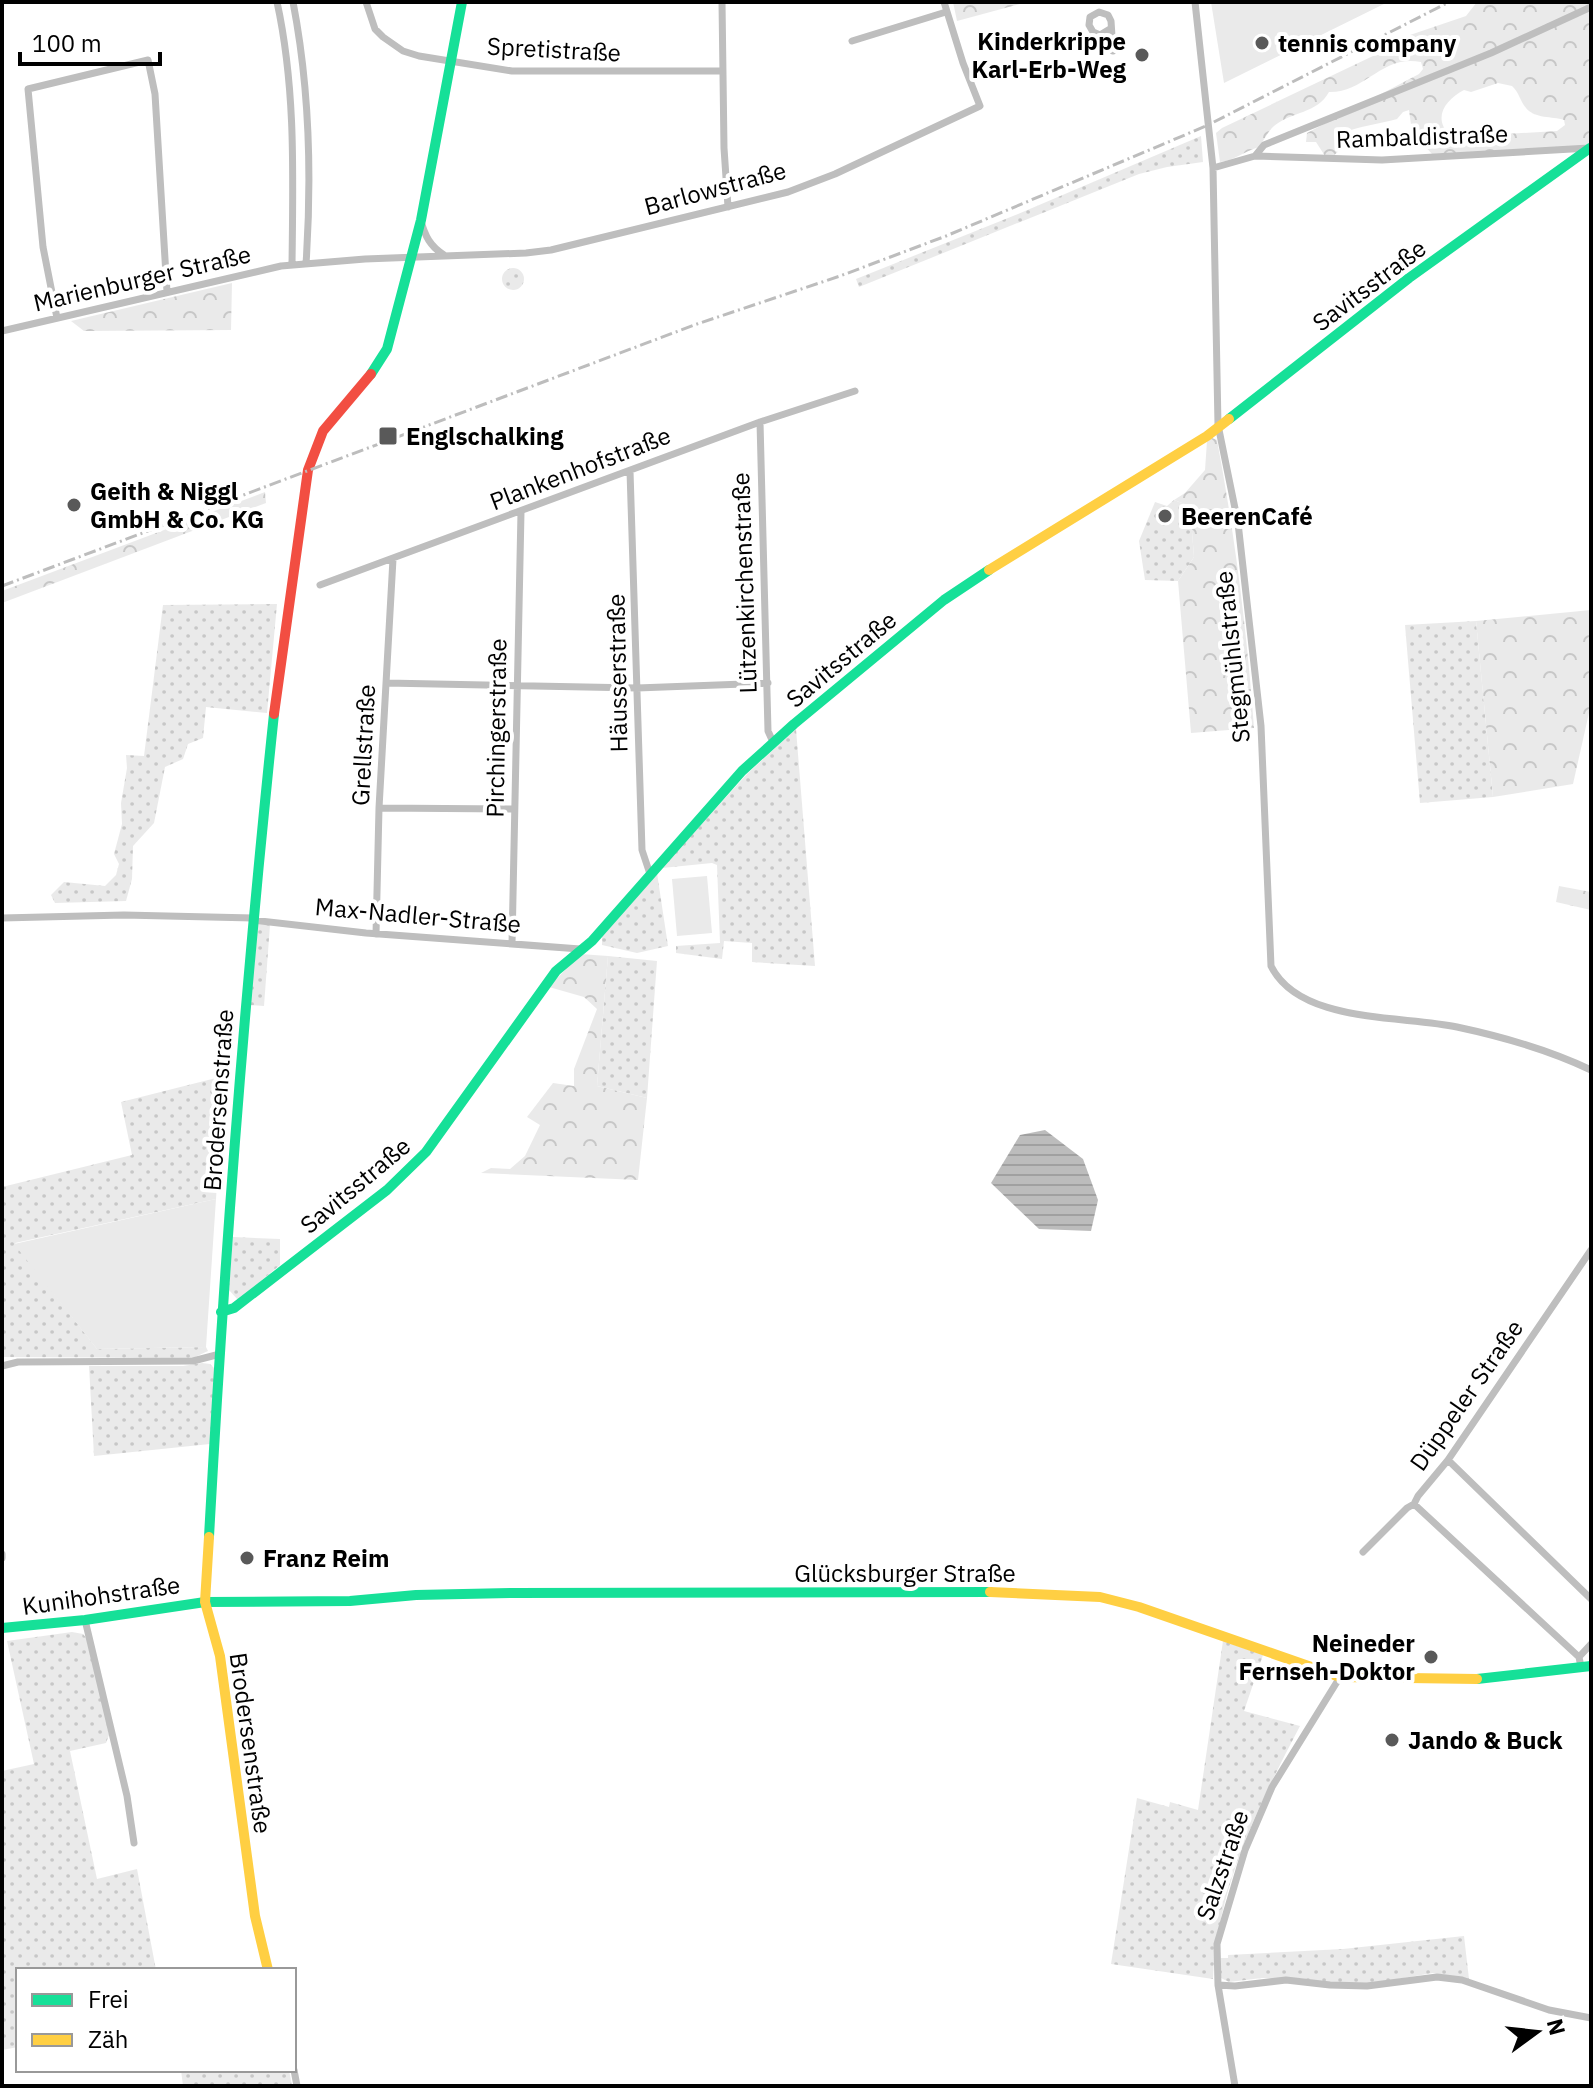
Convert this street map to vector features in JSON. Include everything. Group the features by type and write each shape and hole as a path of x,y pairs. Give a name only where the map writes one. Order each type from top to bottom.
{"street":[{"path":"277,2 291,93 294,174 292,265"},
{"path":"293,2 307,92 310,141 306,264"},
{"name":"Spretistraße","path":"366,2 375,29 393,46 419,56 512,71 722,71"},
{"name":"Brodersenstraße","path":"268,1968 255,1916 220,1656 205,1602 221,1312 252,919 279,670 308,470 323,431 376,368 387,349 421,220 462,2"},
{"path":"722,2 728,207"},
{"path":"852,41 946,12 944,2"},
{"name":"Stegmühlstraße","path":"1195,2 1213,168 1218,425 1238,523 1259,712 1271,966 1277,978 1301,997 1332,1009 1452,1026 1496,1036 1544,1049 1591,1070"},
{"path":"1108,4 1106,13 1111,21 1113,51"},
{"path":"1213,168 1255,156 1264,145 1491,53 1591,7"},
{"name":"Barlowstraße","path":"292,265 551,250 788,192 835,174 980,106 946,12"},
{"path":"1106,13 1092,14 1089,25 1093,32 1100,35 1110,29"},
{"path":"57,318 43,247 28,89 148,60 155,94 167,292"},
{"name":"Rambaldistraße","path":"1255,156 1382,160 1590,148"},
{"name":"Savitsstraße","path":"221,1312 234,1308 387,1190 426,1152 556,971 592,941 742,771 773,742 944,600 1036,539 1207,436 1409,278 1590,148"},
{"path":"421,220 425,236 434,249 446,257"},
{"name":"Marienburger Straße","path":"2,331 237,275 292,265"},
{"name":"Plankenhofstraße","path":"320,585 760,422 855,391"},
{"name":"Lützenkirchenstraße","path":"760,422 768,731 773,742"},
{"name":"Häusserstraße","path":"630,471 642,850 650,874"},
{"name":"Pirchingerstraße","path":"512,944 521,512"},
{"name":"Grellstraße","path":"376,934 379,808 393,559"},
{"path":"386,683 637,688 768,683"},
{"path":"379,808 514,809"},
{"name":"Max-Nadler-Straße","path":"2,918 124,915 252,919 376,934 580,949"},
{"name":"Düppeler Straße","path":"1363,1552 1414,1504 1448,1460 1588,1262 1591,1250"},
{"path":"2,1366 18,1362 193,1361 220,1354"},
{"path":"1448,1460 1591,1599"},
{"path":"1414,1504 1584,1663 1591,1644"},
{"name":"Glücksburger Straße","path":"205,1602 350,1601 416,1595 514,1593 1060,1593 1100,1597 1139,1607 1340,1677 1486,1679 1584,1663"},
{"name":"Kunihohstraße","path":"2,1628 85,1620 205,1602"},
{"path":"85,1620 126,1792 134,1843"},
{"name":"Salzstraße","path":"1235,2086 1218,1985 1217,1944 1245,1850 1272,1787 1340,1677"},
{"path":"1218,1985 1286,1980 1367,1986 1437,1977 1462,1980 1549,2010 1591,2018"}],"green space":[{"path":"953,2 1027,2 957,21"},
{"name":"tennis company","path":"1211,2 1388,2 1224,83"},
{"path":"1477,2 1591,2 1591,144 1432,154 1412,132 1409,110 1397,119 1351,130 1340,150 1332,157 1325,156 1316,142 1306,142 1307,133 1419,74 1423,69 1421,62 1407,61 1384,68 1353,87 1329,92 1318,104 1274,126 1259,147 1220,162 1216,133 1222,128 1373,56 1410,35 1466,16","holes":["1498,83 1512,86 1530,112 1564,120 1565,125 1557,131 1452,137 1446,130 1442,123 1443,110 1457,94"]},
{"path":"1201,136 1203,162 1139,174 859,287 856,279"},
{"path":"513,268 521,271 524,279 521,287 513,290 505,287 502,279 505,271"},
{"path":"232,283 231,330 84,331 71,321"},
{"path":"1212,438 1217,440 1235,548 1254,728 1191,733 1178,581 1194,557 1190,506 1174,500 1185,493 1205,470 1207,441"},
{"path":"265,492 266,503 2,603 2,591"},
{"path":"1174,500 1190,506 1194,557 1178,581 1145,580 1139,541 1155,502 1167,506"},
{"path":"277,604 267,713 206,707 203,738 188,744 183,759 165,767 154,823 133,846 132,879 126,901 55,903 51,895 64,882 105,886 116,875 119,864 114,854 122,824 126,755 144,756 163,605"},
{"path":"1591,610 1591,704 1573,784 1493,797 1476,621"},
{"path":"1476,621 1493,797 1420,803 1405,625"},
{"path":"796,729 815,966 752,962 752,943 724,941 722,959 676,953 676,946 720,943 717,865 662,868 747,774"},
{"path":"657,873 668,946 637,953 602,945 602,937"},
{"path":"707,876 712,933 677,936 672,879"},
{"path":"1559,886 1591,892 1591,910 1556,902"},
{"path":"256,924 270,925 264,1006 250,1005"},
{"path":"580,954 608,956 597,1086 647,1098 638,1180 481,1173 491,1168 510,1169 525,1156 540,1125 527,1117 553,1083 574,1086 574,1069 597,1009 584,997 549,987"},
{"path":"608,956 657,961 647,1098 597,1086"},
{"path":"224,1076 216,1199 15,1243 97,1349 206,1347 208,1351 193,1358 2,1357 2,1187 132,1155 121,1102"},
{"path":"216,1199 206,1347 97,1349 14,1244"},
{"path":"233,1237 280,1239 280,1265 238,1300 229,1290"},
{"path":"210,1364 215,1369 210,1444 94,1456 89,1366 183,1366"},
{"path":"72,1632 83,1634 89,1641 109,1735 106,1743 70,1751 97,1879 137,1869 156,1968 16,1968 16,2047 2,2050 2,1771 34,1764 7,1641"},
{"path":"1223,1641 1263,1655 1244,1711 1300,1726 1256,1816 1231,1880 1216,1945 1213,1979 1111,1964 1137,1798 1169,1807 1170,1802 1198,1810"},
{"path":"1464,1936 1469,1979 1433,1973 1368,1984 1299,1978 1229,1982 1221,1978 1221,1958 1228,1958 1228,1955 1343,1949"},
{"path":"181,2072 289,2072 292,2086 183,2086"}],"shaded area":[{"path":"1045,1130 1083,1159 1098,1200 1091,1231 1039,1229 991,1183 1020,1135"}],"railway":[{"path":"2,586 697,324 946,236 1206,126 1449,2"}],"traffic: fast":[{"path":"371,374 387,349 421,220 462,2"},
{"path":"1229,419 1409,278 1590,148"},
{"path":"221,1312 234,1308 387,1190 426,1152 556,971 592,941 742,771 944,600 989,570"},
{"path":"209,1537 236,1125 274,714"},
{"path":"2,1628 85,1620 205,1602 350,1601 416,1595 514,1593 990,1592"},
{"path":"1477,1679 1591,1666"}],"traffic: slow":[{"path":"989,570 1207,436 1229,419"},
{"path":"209,1537 205,1602 220,1656 255,1916 268,1968"},
{"path":"990,1592 1100,1597 1139,1607 1340,1677 1477,1679"}],"traffic: jam":[{"path":"274,714 308,470 323,431 371,374"}],"place":[{"name":"tennis company","path":"1262,43"},
{"name":"Kinderkrippe Karl-Erb-Weg","path":"1142,55"},
{"name":"Englschalking","path":"388,436"},
{"name":"Geith & Niggl GmbH & Co. KG","path":"74,505"},
{"name":"BeerenCafé","path":"1165,516"},
{"name":"Franz Reim","path":"247,1558"},
{"name":"Neineder Fernseh-Doktor","path":"1431,1657"},
{"name":"Jando & Buck","path":"1392,1740"}]}
